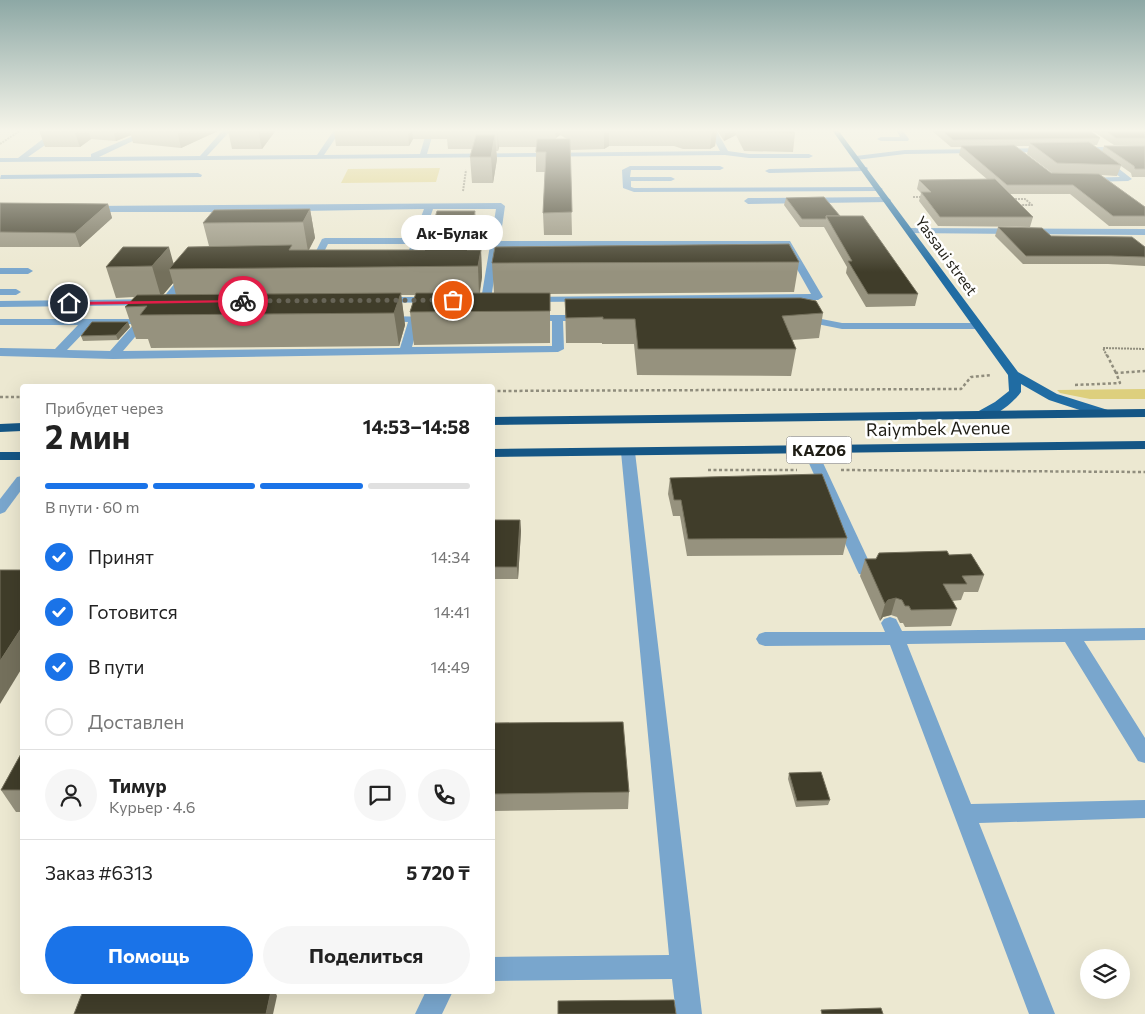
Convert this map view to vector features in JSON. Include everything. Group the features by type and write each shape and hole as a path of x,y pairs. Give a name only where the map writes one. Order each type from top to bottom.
{"highway":[{"name":"Raiymbek Avenue","path":"495,421 1145,414"},
{"path":"0,428 20,427"},
{"name":"Raiymbek Avenue","path":"495,453 1145,445"},
{"path":"0,456 20,456"}],"main road":[{"name":"Yassaui street","path":"870,177 1014,375"},
{"path":"1014,375 1053,397 1106,414"},
{"path":"982,416 1000,405 1015,392 1014,375"}],"street":[{"path":"1075,180 1128,179 1126,177"},
{"path":"683,179 627,179 628,188 634,190 879,189"},
{"path":"748,201 887,200"},
{"path":"79,210 501,206 485,300 484,319"},
{"path":"398,267 408,267 429,207"},
{"path":"218,233 236,209"},
{"path":"910,231 1145,232"},
{"path":"298,256 318,256 325,241 417,240"},
{"path":"494,244 787,242 818,297 514,299"},
{"path":"165,302 187,270"},
{"path":"0,271 28,271"},
{"path":"0,292 16,292"},
{"path":"371,300 448,300"},
{"path":"0,316 6,304 184,302"},
{"path":"521,318 598,318"},
{"path":"0,352 113,355 558,349 558,318"},
{"path":"787,318 804,318 842,326 977,326"},
{"path":"375,319 444,319"},
{"path":"405,351 414,319"},
{"path":"0,322 162,320"},
{"path":"58,353 88,321"},
{"path":"113,355 143,321"},
{"path":"1070,446 1145,449"},
{"path":"810,450 865,570"},
{"path":"628,452 689,1014"},
{"path":"0,509 20,483"},
{"path":"893,630 1042,1014"},
{"path":"765,639 893,630 1071,636 1143,636"},
{"path":"1071,636 1145,755"},
{"path":"965,814 1145,809"},
{"path":"495,970 683,967"},
{"path":"428,1014 438,994"}],"path":[{"path":"912,197 930,197"},
{"path":"1008,199 1025,199 1032,205 1014,205"},
{"path":"1070,385 1120,383 1103,348 1145,350"},
{"path":"1116,372 1145,371"},
{"path":"495,390 784,391 961,389 970,378 992,375"},
{"path":"0,397 20,397"}],"shaded area":[{"path":"344,177 437,177 436,182 341,183"},
{"path":"1145,389 1145,399 1090,399 1060,393 1057,390"}],"building":[{"path":"545,177 571,177 572,212 543,213"},
{"path":"998,177 1104,177 1145,207 1145,216 1113,216 1073,185 1007,185"},
{"path":"995,179 1033,217 940,217 921,192 931,192 919,180"},
{"path":"824,197 840,216 826,216 826,219 802,219 786,198"},
{"path":"0,203 108,204 75,233 0,232"},
{"path":"310,209 303,222 203,223 214,210"},
{"path":"437,211 475,211 467,250 481,250 478,266 169,269 188,247 292,245 289,250 425,250"},
{"path":"826,216 863,216 918,294 868,294 848,261 852,261"},
{"path":"998,227 1042,228 1051,236 1132,237 1145,247 1145,257 1026,256"},
{"path":"789,244 799,262 492,263 495,247"},
{"path":"123,247 169,247 152,266 106,267"},
{"path":"401,293 394,313 140,315 147,306 125,307 137,295"},
{"path":"416,293 550,293 550,311 410,312"},
{"path":"801,298 816,301 823,313 782,316 796,349 638,349 635,319 603,319 603,317 566,318 565,299"},
{"path":"92,322 128,322 116,335 81,336"},
{"path":"822,474 847,538 688,539 681,500 674,500 670,478"},
{"path":"495,520 520,520 517,567 495,567"},
{"path":"947,551 949,555 971,554 984,575 962,576 967,584 943,584 957,609 911,610 909,606 905,606 902,600 896,598 888,600 885,604 865,559 876,559 879,553"},
{"path":"0,570 20,570 20,630 0,661"},
{"path":"623,722 629,792 495,794 495,723"},
{"path":"20,756 20,790 1,790"},
{"path":"821,772 830,800 797,801 789,773"},
{"path":"82,994 270,994 266,1014 74,1014"},
{"path":"674,1000 676,1014 558,1014 558,1001"},
{"path":"881,1008 883,1014 822,1014 821,1010"}],"way so far":[{"path":"243,301 453,300"}],"place":[{"name":"Ак-Булак","path":"453,300"}],"route":[{"path":"69,303 243,301"}]}
